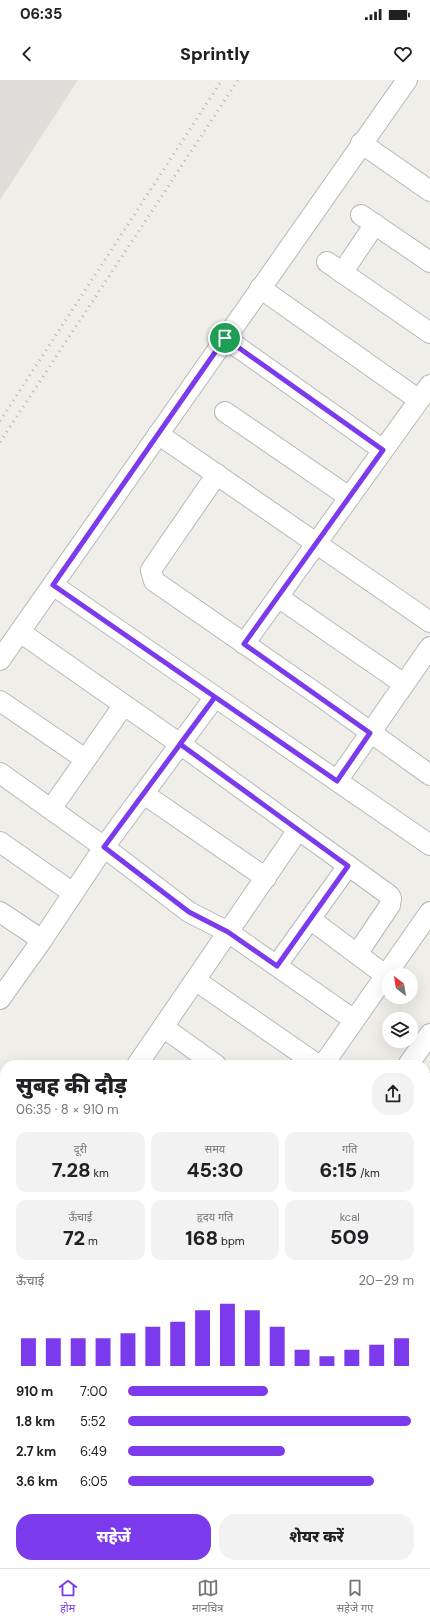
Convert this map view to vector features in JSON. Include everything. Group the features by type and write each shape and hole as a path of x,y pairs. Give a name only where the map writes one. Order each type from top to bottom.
{"street":[{"path":"0,660 407,80"},
{"path":"361,144 430,191"},
{"path":"430,262 368,220 334,267 430,333"},
{"path":"244,644 425,392 260,288"},
{"path":"225,338 383,450"},
{"path":"226,412 349,497"},
{"path":"158,434 430,622"},
{"path":"217,474 155,564 152,570 154,581 430,775"},
{"path":"53,585 430,845"},
{"path":"278,597 404,684"},
{"path":"20,632 123,706 180,744 389,895 391,902 357,954"},
{"path":"337,781 430,647"},
{"path":"2,992 42,940 104,847 215,697"},
{"path":"0,701 85,759"},
{"path":"51,809 123,706"},
{"path":"0,773 104,847 189,912 228,932 354,1020"},
{"path":"144,794 266,878"},
{"path":"140,1060 298,830"},
{"path":"0,842 73,893"},
{"path":"277,966 348,866"},
{"path":"0,912 42,940"},
{"path":"390,968 430,912"},
{"path":"310,919 382,973"},
{"path":"326,1060 382,979"},
{"path":"195,980 311,1060"},
{"path":"163,1026 209,1060"},
{"path":"412,1060 430,1034"}],"shaded area":[{"path":"0,80 78,80 0,200"}],"railway":[{"path":"0,421 222,80"},
{"path":"0,442 238,80"}],"route":[{"path":"225,338 53,585 215,697 144,794 104,847 189,912 228,932 277,966 348,866 180,744 215,697 337,781 370,733 323,698 244,644 383,450 225,338"}]}
